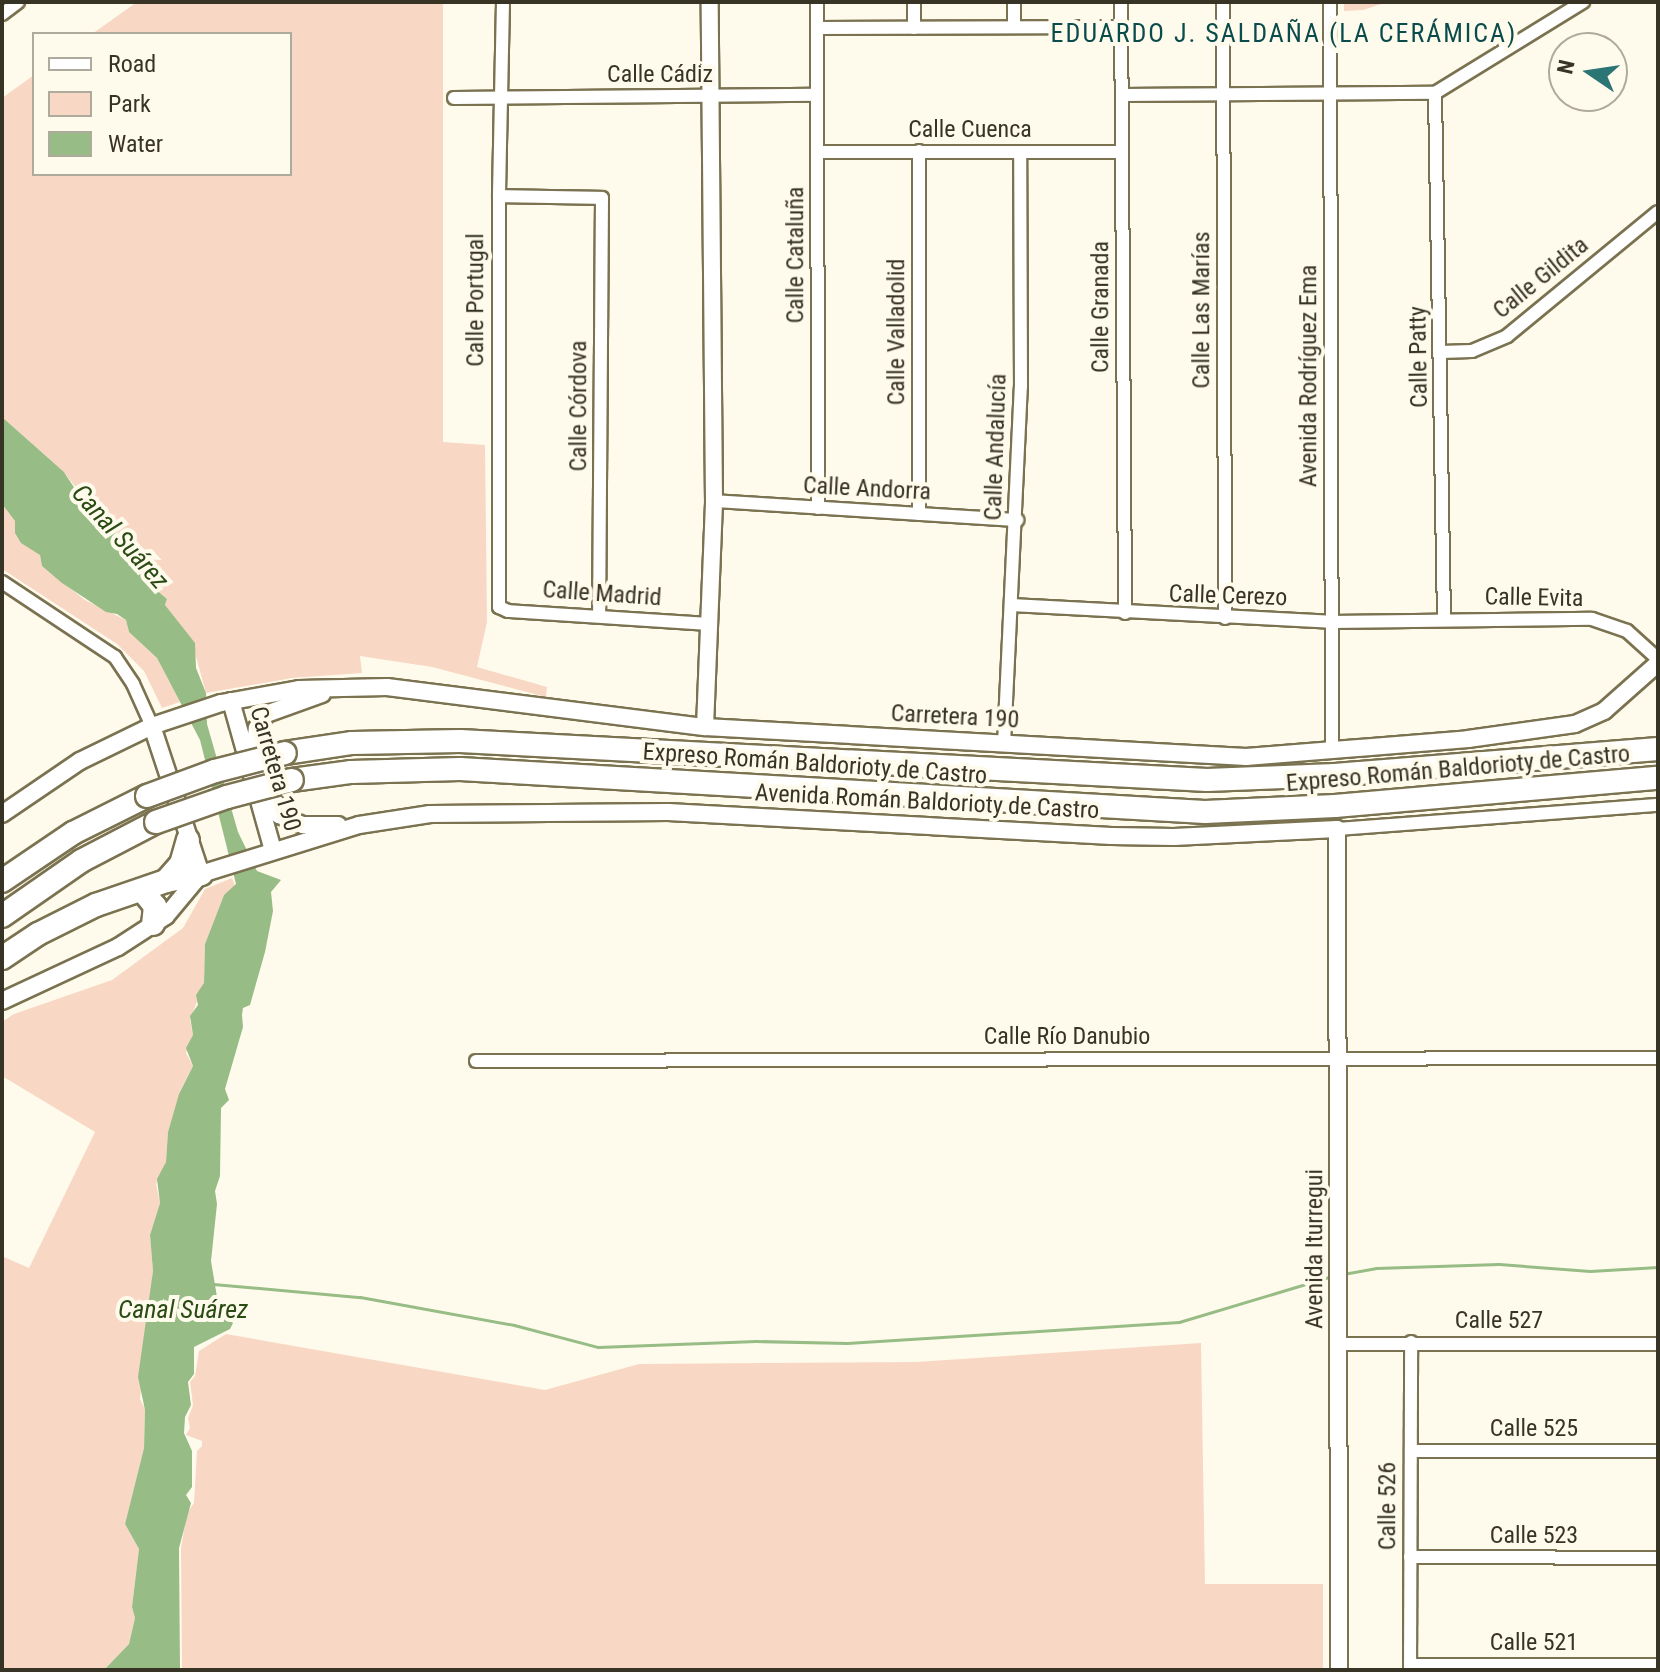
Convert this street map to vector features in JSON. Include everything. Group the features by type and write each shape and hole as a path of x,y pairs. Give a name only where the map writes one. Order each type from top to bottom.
{"highway":[{"name":"Expreso Román Baldorioty de Castro","path":"2,881 73,833 147,796 215,771 285,753 352,743 460,741 1207,780 1335,775 1658,749"},
{"name":"Expreso Román Baldorioty de Castro","path":"2,916 81,861 156,822 227,797 292,780 351,772 460,769 1205,812 1335,806 1658,778"},
{"path":"166,881 181,864 188,840"},
{"path":"2,958 69,917 166,881 210,871"},
{"path":"142,890 155,906 153,924"}],"street":[{"path":"2,14 18,2"},
{"name":"Calle Portugal","path":"498,598 503,2"},
{"path":"705,727 714,501 710,2"},
{"name":"Calle Cataluña","path":"817,2 818,508"},
{"path":"914,2 914,28"},
{"path":"1014,2 1014,25"},
{"name":"Calle Granada","path":"1121,2 1125,613"},
{"name":"Calle Las Marías","path":"1223,2 1225,618"},
{"name":"Avenida Rodríguez Ema","path":"1330,2 1332,751"},
{"path":"1122,95 1435,93 1583,2"},
{"path":"817,28 1121,27"},
{"name":"Calle Patty","path":"1435,93 1444,619"},
{"name":"Calle Cádiz","path":"454,98 817,95"},
{"name":"Calle Valladolid","path":"919,151 919,514"},
{"name":"Calle Cuenca","path":"818,152 1122,152"},
{"name":"Calle Andalucía","path":"1004,744 1021,387 1020,152"},
{"name":"Calle Córdova","path":"499,196 602,198 599,615"},
{"name":"Calle Gildita","path":"1441,352 1472,351 1507,336 1658,212"},
{"name":"Calle Andorra","path":"714,501 1017,520"},
{"path":"2,582 115,657 133,684 152,726 188,840 210,871 179,903 118,947 2,1001"},
{"name":"Calle Madrid","path":"498,598 499,607 508,611 711,624"},
{"name":"Calle Cerezo","path":"1011,605 1331,622 1444,619"},
{"name":"Calle Evita","path":"1444,619 1592,619 1627,631 1658,661"},
{"name":"Carretera 190","path":"2,814 80,761 152,726 226,702 299,689 387,687 705,727 1220,757 1468,739 1575,724 1604,711 1658,661"},
{"path":"343,686 266,714 257,728 255,742 279,815 303,825 359,825"},
{"name":"Carretera 190","path":"226,702 278,849"},
{"name":"Avenida Román Baldorioty de Castro","path":"210,871 359,825 430,814 668,812 1174,837 1337,829 1658,805"},
{"name":"Avenida Iturregui","path":"1337,829 1339,1670"},
{"name":"Calle Río Danubio","path":"476,1061 1658,1058"},
{"name":"Calle 526","path":"1410,1667 1411,1342"},
{"name":"Calle 527","path":"1339,1344 1658,1344"},
{"name":"Calle 525","path":"1411,1451 1658,1451"},
{"name":"Calle 523","path":"1410,1557 1658,1558"},
{"name":"Calle 521","path":"1410,1667 1658,1665"}],"green space":[{"path":"137,2 443,2 443,442 485,445 487,622 477,667 547,687 546,697 432,667 360,656 362,673 292,678 206,693 195,653 165,605 167,599 154,588 153,570 146,561 124,548 110,523 89,513 80,493 64,472 2,417 2,98 32,76 32,176 292,176 292,32 95,32"},
{"path":"1344,2 1388,2 1363,10 1344,11"},
{"path":"2,504 15,521 15,532 40,555 42,566 85,600 126,620 129,632 157,658 180,702 162,708 144,671 117,644 2,569"},
{"path":"232,878 236,888 224,895 205,944 204,983 190,1020 193,1035 186,1053 193,1066 181,1089 168,1132 166,1162 156,1184 160,1203 150,1235 153,1271 140,1399 145,1409 144,1448 125,1524 139,1549 132,1607 135,1618 129,1644 104,1670 2,1670 2,1261 4,1257 29,1268 95,1132 2,1076 2,1022 14,1014 112,980 183,928 205,889"},
{"path":"226,1334 545,1390 639,1364 916,1362 1201,1343 1205,1584 1323,1584 1323,1670 182,1670 181,1548 187,1513 194,1503 197,1451 202,1446 202,1441 186,1435 193,1405 190,1382 195,1376 199,1351"}],"water":[{"name":"Canal Suárez","path":"2,417 64,472 94,518 115,527 124,548 149,562 154,588 167,599 165,605 195,643 196,668 206,693 207,724 238,832 257,871 281,880 271,892 273,911 265,952 250,1005 243,1008 243,1027 225,1089 229,1100 221,1108 220,1176 215,1191 217,1204 211,1261 219,1309 233,1323 230,1329 194,1347 194,1374 188,1382 191,1405 185,1417 184,1433 192,1451 192,1487 186,1495 191,1503 179,1548 180,1670 104,1670 129,1644 135,1618 132,1607 139,1549 125,1524 144,1448 145,1410 138,1377 153,1271 150,1235 160,1203 157,1179 166,1162 168,1132 179,1094 193,1066 186,1048 193,1035 190,1016 198,1005 196,995 204,983 205,944 224,895 236,884 200,740 157,658 129,632 126,620 106,612 62,583 42,566 40,555 21,543 15,533 15,521 2,504"}],"waterway":[{"path":"1343,1274 1376,1268 1499,1264 1590,1271 1658,1267"},
{"path":"213,1284 360,1297 514,1325 598,1347 756,1341 847,1343 1179,1322 1332,1276"}],"district":[{"name":"EDUARDO J. SALDAÑA (LA CERÁMICA)","path":"1284,34"}]}
